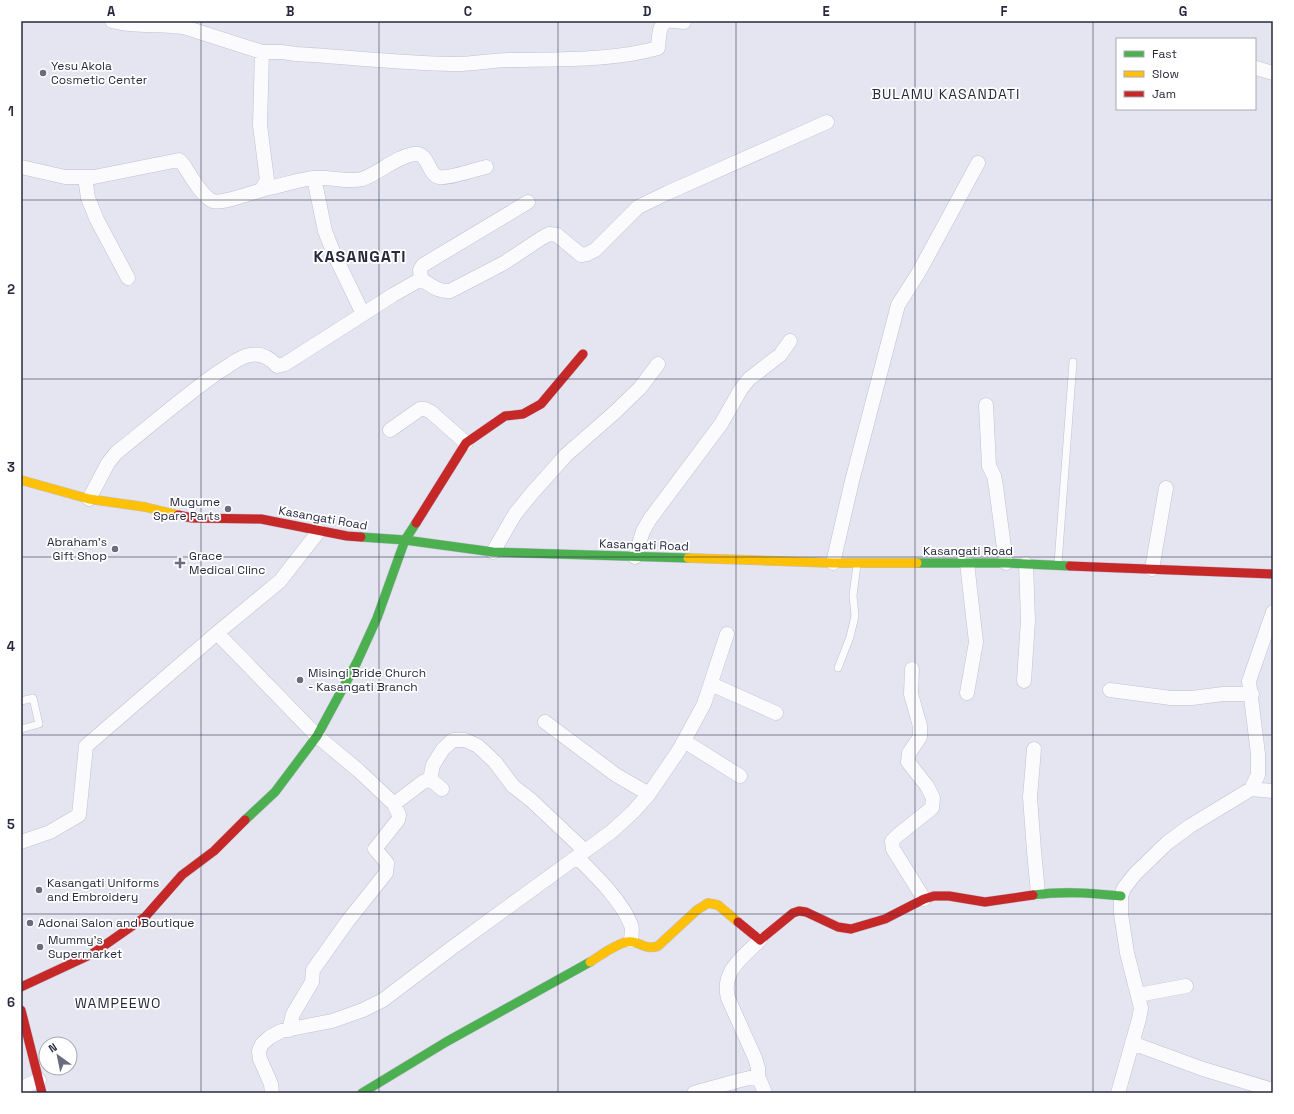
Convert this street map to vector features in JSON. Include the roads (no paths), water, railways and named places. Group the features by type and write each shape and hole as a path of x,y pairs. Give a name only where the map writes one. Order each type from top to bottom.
{"street":[{"path":"112,21 129,24 177,26 187,28 262,52 282,52 453,64 508,60 621,56 658,48 660,29 663,24 667,21 684,22"},
{"path":"261,190 267,180 260,125 262,52"},
{"path":"1256,68 1273,73"},
{"path":"421,279 438,290 443,292 450,291 504,263 549,234 557,235 581,255 587,254 595,250 638,207 827,122"},
{"path":"21,167 65,177 94,177 178,160 183,164 205,196 212,201 220,202 261,190 314,178 360,179 371,175 399,159 413,154 418,154 424,157 429,167 439,178 486,167"},
{"path":"833,564 852,481 898,305 919,272 978,163"},
{"path":"85,177 88,198 91,206 128,278"},
{"path":"314,178 325,231 334,254 363,314"},
{"path":"421,279 420,270 423,265 528,202"},
{"path":"90,498 108,463 116,453 204,383 235,362 250,355 270,358 278,366 285,364 421,279"},
{"path":"635,557 643,531 650,519 721,424 741,389 749,379 780,355 790,342"},
{"path":"21,987 92,954 145,918 182,875 214,851 275,792 317,736 357,662 375,624 405,540 466,443 504,416 523,414 541,404 583,354"},
{"path":"493,552 515,514 533,492 566,455 640,388 658,364"},
{"path":"986,405 988,466 994,476 1006,563"},
{"path":"390,430 420,409 425,409 431,412 466,443"},
{"name":"Kasangati Road","path":"21,480 90,498 145,507 192,518 261,519 347,536 405,540 493,552 833,564 1006,563 1273,574"},
{"path":"1152,569 1166,488"},
{"path":"21,842 50,832 78,815 86,746 217,633 280,581 319,531"},
{"path":"967,563 976,642 967,694"},
{"path":"1024,681 1028,620 1026,564"},
{"path":"1118,1093 1141,1008 1127,953 1121,914 1121,896 1124,888 1135,874 1167,843 1190,826 1251,789 1258,775 1258,754 1252,713 1252,694 1249,681 1273,612"},
{"path":"217,633 317,736 358,770 394,804 399,815 398,820 375,849 387,863 386,873 347,922 313,970 312,982 293,1014 290,1030"},
{"path":"272,1093 271,1084 260,1059 259,1051 262,1044 270,1037 281,1031 332,1021 363,1010 383,1000 611,832 633,812 649,794 679,750 704,704 727,634"},
{"path":"912,669 911,694 920,726 920,737 909,753 908,762 927,786 933,798 932,808 898,835 892,842 893,849 924,898"},
{"path":"711,684 776,713"},
{"path":"1110,690 1171,698 1192,698 1223,694 1252,694"},
{"path":"545,722 616,775 649,794"},
{"path":"430,779 433,765 443,749 453,740 465,740 478,746 495,762 513,786 531,800 581,854 623,910 632,927 631,941"},
{"path":"684,740 740,776"},
{"path":"1034,749 1030,797 1038,893"},
{"path":"394,804 423,782 430,779"},
{"path":"430,779 442,789"},
{"path":"1251,789 1273,791"},
{"path":"765,1093 758,1076 758,1068 755,1058 728,998 726,985 727,978 731,969 760,940 793,913 799,910 838,927 851,929 885,919 924,898 934,896 949,896 984,902 1038,893 1054,892 1080,892 1121,896"},
{"path":"362,1093 453,1038 622,944 631,941 646,947 655,947 676,931 698,909 708,903 718,905 760,940"},
{"path":"1138,995 1186,986"},
{"path":"21,1010 40,1087 21,1088"},
{"path":"1132,1043 1196,1067 1273,1090"},
{"path":"694,1093 758,1076"}],"lane":[{"path":"1058,565 1073,362"},
{"path":"838,668 850,637 855,616 853,595 857,563"},
{"path":"21,701 33,698 39,724 21,729"}],"place":[{"name":"Yesu Akola Cosmetic Center","path":"43,73"},
{"name":"Mugume Spare Parts","path":"228,509"},
{"name":"Abraham's Gift Shop","path":"115,549"},
{"name":"Grace Medical Clinc","path":"180,563"},
{"name":"Misingi Bride Church - Kasangati Branch","path":"300,680"},
{"name":"Kasangati Uniforms and Embroidery","path":"39,890"},
{"name":"Adonai Salon and Boutique","path":"30,923"},
{"name":"Mummy's Supermarket","path":"40,947"}],"district":[{"name":"BULAMU KASANDATI","path":"946,94"},
{"name":"KASANGATI","path":"360,256"},
{"name":"WAMPEEWO","path":"118,1003"}]}
